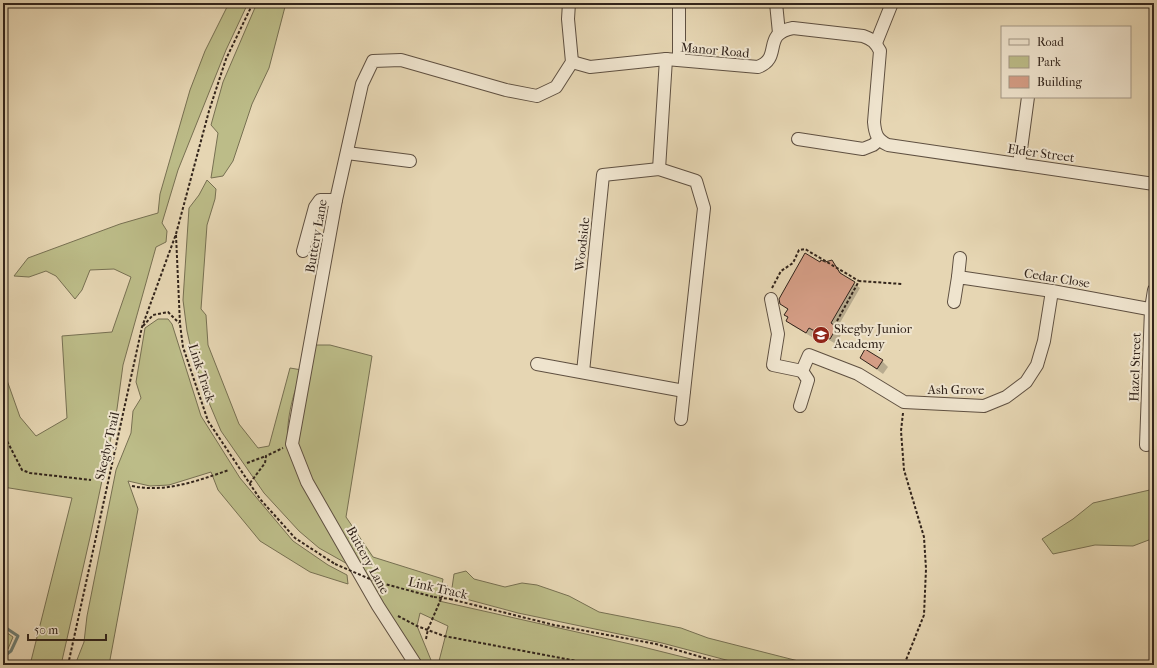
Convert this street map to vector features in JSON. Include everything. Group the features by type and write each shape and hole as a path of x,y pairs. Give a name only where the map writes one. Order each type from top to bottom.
{"street":[{"path":"569,3 568,19 572,62"},
{"path":"679,3 679,60"},
{"path":"776,3 779,33 793,28 863,36 871,38 876,43 880,51 874,122 874,133 879,140 868,148 863,149 798,139"},
{"path":"876,43 892,3"},
{"name":"Manor Road","path":"572,62 590,67 666,59 758,67 764,65 769,60 774,39 779,33"},
{"path":"659,169 666,59"},
{"name":"Buttery Lane","path":"416,665 378,606 307,482 292,444 336,200 362,84 373,61 401,60 506,90 537,96 556,87 572,62"},
{"path":"1019,164 1028,98"},
{"name":"Elder Street","path":"879,140 888,146 1154,184"},
{"path":"347,153 410,161"},
{"name":"Woodside","path":"583,372 603,175 659,169 696,181 704,208 681,419"},
{"path":"302,251 315,207 320,200 336,200"},
{"path":"954,302 960,258"},
{"name":"Cedar Close","path":"958,277 1052,291 1153,309"},
{"name":"Hazel Street","path":"1146,445 1154,290"},
{"name":"Ash Grove","path":"904,402 984,406 1006,397 1026,382 1037,364 1044,341 1052,291"},
{"path":"771,299 778,334 774,365 802,371 808,380 800,406"},
{"path":"802,371 809,355 858,374 904,402"},
{"path":"536,364 684,391"}],"path":[{"path":"176,234 209,111 226,59 253,3"},
{"name":"Link Track","path":"176,234 180,324 183,347 208,421 260,499 295,538 335,564 377,582 554,625 656,644 729,665"},
{"name":"Skegby Trail","path":"68,665 142,327 176,234"},
{"path":"771,299 771,290 781,272 793,263 799,250 805,249 859,281 902,284"},
{"path":"837,321 859,281"},
{"path":"142,327 153,315 168,312 180,324"},
{"path":"904,402 901,432 904,470 924,537 926,569 924,615 904,665"},
{"path":"3,416 5,437 22,470 30,473 91,480"},
{"path":"247,463 292,444"},
{"path":"250,483 265,463 266,456"},
{"path":"132,486 148,489 171,488 229,470"},
{"path":"426,639 428,629 448,585"},
{"path":"397,616 417,626 444,636 598,665"}],"green space":[{"path":"229,3 248,3 226,50 178,170 162,223 167,231 166,242 156,247 123,365 117,409 61,665 30,665 72,498 3,487 3,369 20,417 36,436 67,418 62,336 112,332 131,277 114,269 90,270 82,290 75,299 56,276 46,271 29,277 14,276 28,258 120,224 158,213 160,194 190,90 205,51"},
{"path":"257,3 286,3 269,68 252,104 233,161 223,176 211,178 218,133 211,125 223,82"},
{"path":"207,180 216,189 215,199 207,225 201,309 206,315 208,345 239,424 258,448 269,446 290,368 302,370 295,389 290,410 288,430 289,451 351,566 319,548 299,531 264,493 221,431 210,405 193,358 187,331 183,300 189,208 199,195"},
{"path":"158,319 168,319 172,324 201,416 240,478 293,541 328,565 347,575 348,584 310,572 260,541 218,490 211,472 169,485 150,486 128,481 138,509 109,665 75,665 84,642 87,616 116,470 131,433 133,411 141,398 136,382 145,328"},
{"path":"315,345 330,345 372,356 346,517 373,557 443,579 439,601 639,646 715,665 438,665 448,626 420,613 417,626 433,665 421,665 378,599 367,574 310,480 295,443"},
{"path":"1154,489 1154,538 1133,546 1095,545 1053,554 1042,539 1073,519 1093,503"},
{"path":"466,571 474,579 505,587 522,583 537,585 569,596 599,612 681,628 708,638 814,665 745,665 662,643 518,613 451,595 454,574"},
{"path":"3,630 13,637 8,649 3,652"}],"building":[{"path":"805,253 820,262 821,260 825,262 832,260 840,273 855,282 831,323 837,327 830,339 809,328 806,333 786,321 788,317 784,315 788,309 780,304 779,299"},
{"path":"865,349 883,360 877,369 860,358"}],"waterway":[{"path":"3,562 5,568 3,592 6,628 18,636 11,651 3,657"}],"place":[{"name":"Skegby Junior Academy","path":"821,335"}]}
